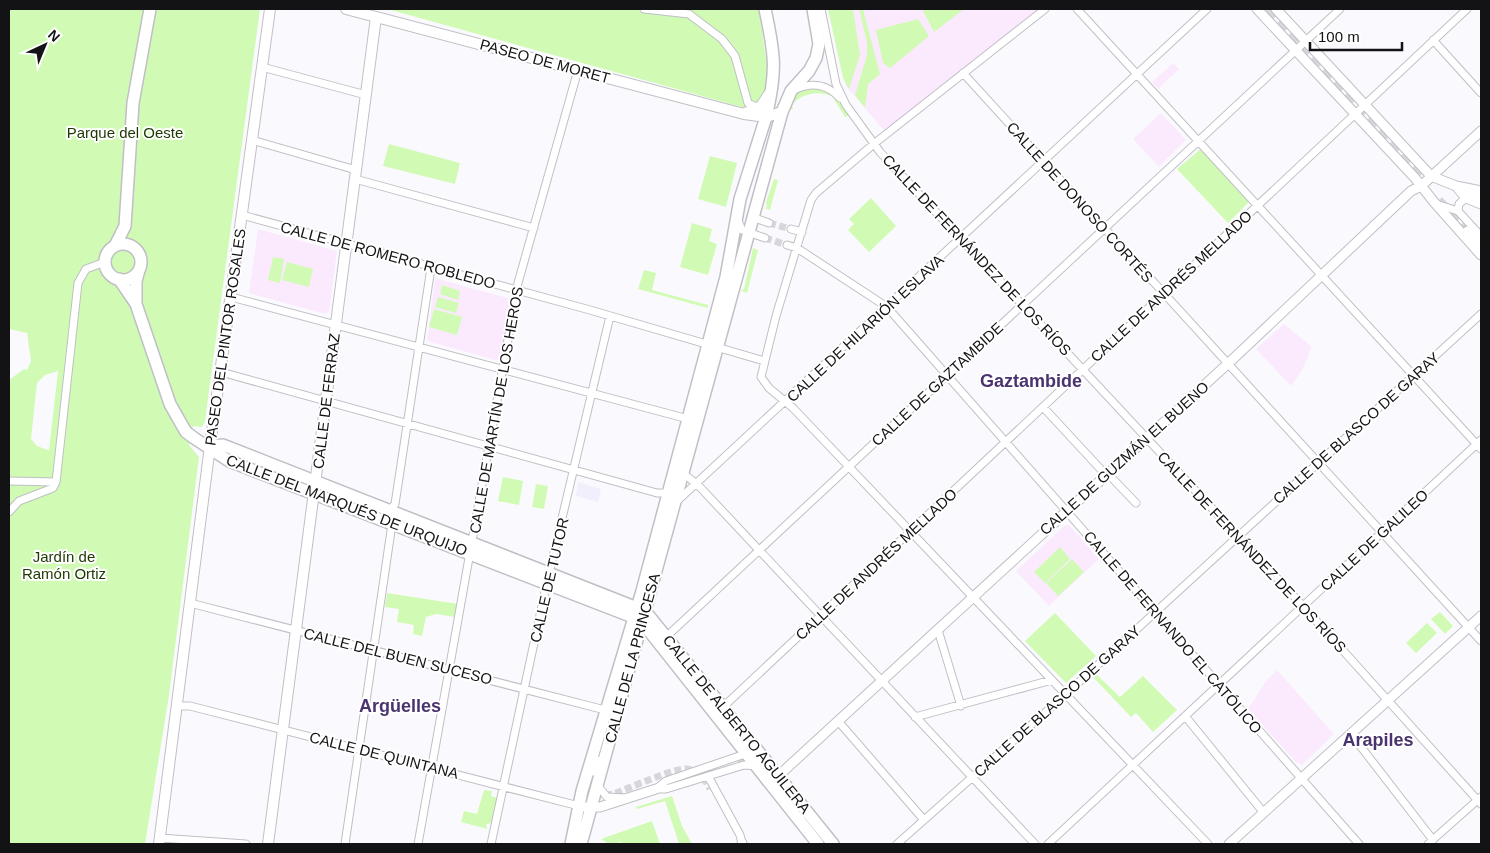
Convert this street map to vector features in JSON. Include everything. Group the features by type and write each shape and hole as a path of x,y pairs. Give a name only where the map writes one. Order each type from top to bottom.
{"main road":[{"path":"115,246 125,226 133,103 150,9"},
{"name":"PASEO DEL PINTOR ROSALES","path":"160,841 210,446 270,9"},
{"name":"PASEO DE MORET","path":"346,9 744,114 763,112"},
{"name":"CALLE DE LA PRINCESA","path":"712,346 740,199 763,112 772,89 774,56 765,9"},
{"path":"813,9 819,44 813,64"},
{"name":"CALLE DE FERRAZ","path":"268,844 376,17"},
{"name":"CALLE DE LA PRINCESA","path":"571,844 579,806 605,710 639,615 675,503 679,471 712,346 748,233 782,112 791,91 813,64"},
{"path":"763,112 782,112"},
{"path":"125,226 140,258 136,281 136,304"},
{"path":"1468,232 1481,246"},
{"path":"134,248 125,244 115,246 107,252 105,262 109,273 119,280 136,304 170,404 186,432 210,446"},
{"path":"119,280 130,278 139,270"},
{"name":"CALLE DEL MARQUÉS DE URQUIJO","path":"210,446 223,445 392,524 472,548"},
{"name":"CALLE DE LA PRINCESA","path":"581,844 598,786 668,493 679,471"},
{"name":"CALLE DEL MARQUÉS DE URQUIJO","path":"315,488 389,511 472,548 639,615"},
{"name":"CALLE DE ALBERTO AGUILERA","path":"639,615 666,637 777,777 785,783 834,844"},
{"name":"CALLE DE ALBERTO AGUILERA","path":"639,615 741,758 759,766 818,844"}],"street":[{"path":"644,9 689,14 722,39 733,51 739,64 748,103 763,112"},
{"name":"CALLE DE FERNÁNDEZ DE LOS RÍOS","path":"820,9 836,84 846,104 880,152 1303,606 1480,800"},
{"path":"1045,9 875,143 816,193 811,200 764,361 762,377 763,382 786,402 849,467 1208,844"},
{"path":"1077,9 1321,276 1480,444"},
{"name":"CALLE DE HILARIÓN ESLAVA","path":"675,503 786,402 1207,9"},
{"path":"1257,9 1421,186 1481,255"},
{"path":"1276,9 1431,176 1475,195 1481,204"},
{"name":"CALLE DE GAZTAMBIDE","path":"666,637 946,374 1340,9"},
{"name":"CALLE DE ANDRÉS MELLADO","path":"722,708 1467,9"},
{"path":"1433,40 1481,93"},
{"path":"813,64 824,53 827,42"},
{"path":"262,67 366,95"},
{"name":"CALLE DE MARTÍN DE LOS HEROS","path":"418,844 451,669 517,290 578,70"},
{"name":"CALLE DE DONOSO CORTÉS","path":"963,73 1481,641"},
{"path":"791,91 812,84 823,86 832,91 846,104"},
{"name":"CALLE DE GUZMÁN EL BUENO","path":"777,777 1228,363 1411,191 1421,186 1481,131"},
{"path":"252,140 534,228"},
{"path":"1456,186 1475,195"},
{"path":"1458,211 1459,204 1475,195"},
{"name":"CALLE DE LA PRINCESA","path":"740,199 738,224 748,233"},
{"path":"1434,202 1458,211 1481,236"},
{"name":"CALLE DE ROMERO ROBLEDO","path":"242,215 610,316 764,361"},
{"path":"752,218 769,223"},
{"path":"791,229 802,232"},
{"path":"748,233 765,238"},
{"name":"CALLE DE FERNANDO EL CATÓLICO","path":"787,245 797,248 888,307 1359,844"},
{"path":"9,512 19,501 53,488 56,482 78,283 86,268 105,262"},
{"path":"389,511 395,504 431,268"},
{"path":"230,297 692,420"},
{"name":"CALLE DE BLASCO DE GARAY","path":"898,844 1066,694 1481,314"},
{"name":"CALLE DE TUTOR","path":"491,844 549,578 610,316"},
{"path":"221,372 656,493 668,493"},
{"path":"1043,406 1106,475 1112,478 1136,503"},
{"name":"CALLE DE GALILEO","path":"1048,844 1218,684 1480,444"},
{"path":"679,471 697,484 1035,844"},
{"path":"9,481 56,482"},
{"path":"344,844 392,524"},
{"name":"CALLE DEL BUEN SUCESO","path":"190,603 605,710"},
{"path":"1229,844 1481,616"},
{"path":"938,630 961,706"},
{"path":"915,717 1052,680"},
{"name":"CALLE DE LA PRINCESA","path":"594,772 613,702 613,689"},
{"name":"CALLE DE QUINTANA","path":"177,706 190,706 591,808"},
{"path":"1184,716 1264,813"},
{"path":"838,721 924,820"},
{"path":"1351,734 1431,842 1480,800"},
{"path":"656,789 666,781 741,758"},
{"path":"591,808 656,789 666,789 742,765 759,766 777,777 778,789"},
{"path":"708,776 740,835 742,844"},
{"path":"598,786 607,797 626,798"},
{"path":"710,789 736,838 742,844"},
{"name":"CALLE DE ALBERTO AGUILERA","path":"778,789 826,844"},
{"path":"160,841 246,844"}],"shaded area":[{"path":"828,9 1045,9 887,134 846,86"},
{"path":"1173,63 1179,69 1158,89 1152,82"},
{"path":"1161,113 1186,140 1159,167 1133,139"},
{"path":"258,229 337,251 329,312 325,314 249,293"},
{"path":"435,278 511,299 499,361 427,341"},
{"path":"1284,324 1312,347 1302,370 1291,386 1256,349"},
{"path":"578,482 601,489 598,502 576,496"},
{"path":"1065,525 1069,525 1099,559 1049,606 1016,571"},
{"path":"1277,670 1334,734 1302,765 1295,761 1248,709 1266,681"}],"green space":[{"name":"Parque del Oeste","path":"9,9 260,9 205,421 202,427 193,426 189,445 199,457 169,695 145,844 9,844 9,380 24,369 27,370 31,361 27,333 9,329","holes":["58,371 49,450 37,446 31,439 37,383 45,375"]},
{"path":"387,9 759,9 768,73 765,98 749,109"},
{"path":"828,9 853,9 860,55 849,89 843,78"},
{"path":"859,9 863,9 880,74 868,84 865,108 855,95 867,55 867,42"},
{"path":"922,9 964,9 934,32"},
{"path":"918,19 929,36 890,68 883,63 876,30"},
{"path":"815,87 825,91 840,101 848,116 845,117 832,96 821,93 805,95 792,104 793,109 787,110 797,92"},
{"path":"389,144 460,163 455,184 383,166"},
{"path":"1203,147 1251,200 1228,223 1177,169"},
{"path":"710,156 737,163 726,207 698,199"},
{"path":"774,179 778,180 770,210 764,208 767,207 766,202"},
{"path":"871,198 896,226 869,252 848,230 854,224 849,219"},
{"path":"692,223 712,229 709,241 717,244 708,275 680,267"},
{"path":"753,248 758,250 747,293 741,291 744,289"},
{"path":"273,257 284,259 280,283 268,280"},
{"path":"287,262 313,269 309,287 282,280"},
{"path":"644,270 656,273 652,290 708,305 708,308 638,289"},
{"path":"442,285 460,291 458,300 440,294"},
{"path":"438,297 459,303 456,313 435,307"},
{"path":"434,309 462,317 457,335 429,327"},
{"path":"503,477 523,481 519,505 498,501"},
{"path":"536,484 548,486 544,509 532,507"},
{"path":"1060,547 1070,559 1045,583 1034,572"},
{"path":"1072,559 1084,572 1058,596 1046,583"},
{"path":"387,593 458,604 455,617 436,614 426,617 422,636 413,634 414,625 397,622 399,609 385,607"},
{"path":"1440,612 1453,626 1445,634 1431,619"},
{"path":"1055,613 1096,656 1066,683 1025,641"},
{"path":"1427,623 1437,633 1416,653 1406,643"},
{"path":"1096,674 1120,697 1143,676 1177,710 1153,732 1136,713 1131,717 1093,677"},
{"path":"484,790 492,791 491,796 497,798 492,823 486,824 487,829 461,822 464,811 477,814"},
{"path":"672,796 682,826 692,844 679,844 665,801 637,809 636,807"},
{"path":"652,821 660,844 627,844 618,842 617,844 609,844 601,839"}],"tunnel":[{"path":"1268,9 1403,155 1434,181"},
{"path":"1438,201 1468,232"},
{"path":"769,223 791,229"},
{"path":"765,238 787,245"},
{"path":"738,761 752,763"},
{"path":"594,772 591,781 593,789 604,795 614,794 682,769 691,770 698,774 704,779 710,789"}],"district":[{"name":"Gaztambide","path":"1031,381"},
{"name":"Argüelles","path":"400,706"},
{"name":"Arapiles","path":"1378,740"}],"park label":[{"name":"Jardín de Ramón Ortiz","path":"64,564"}]}
